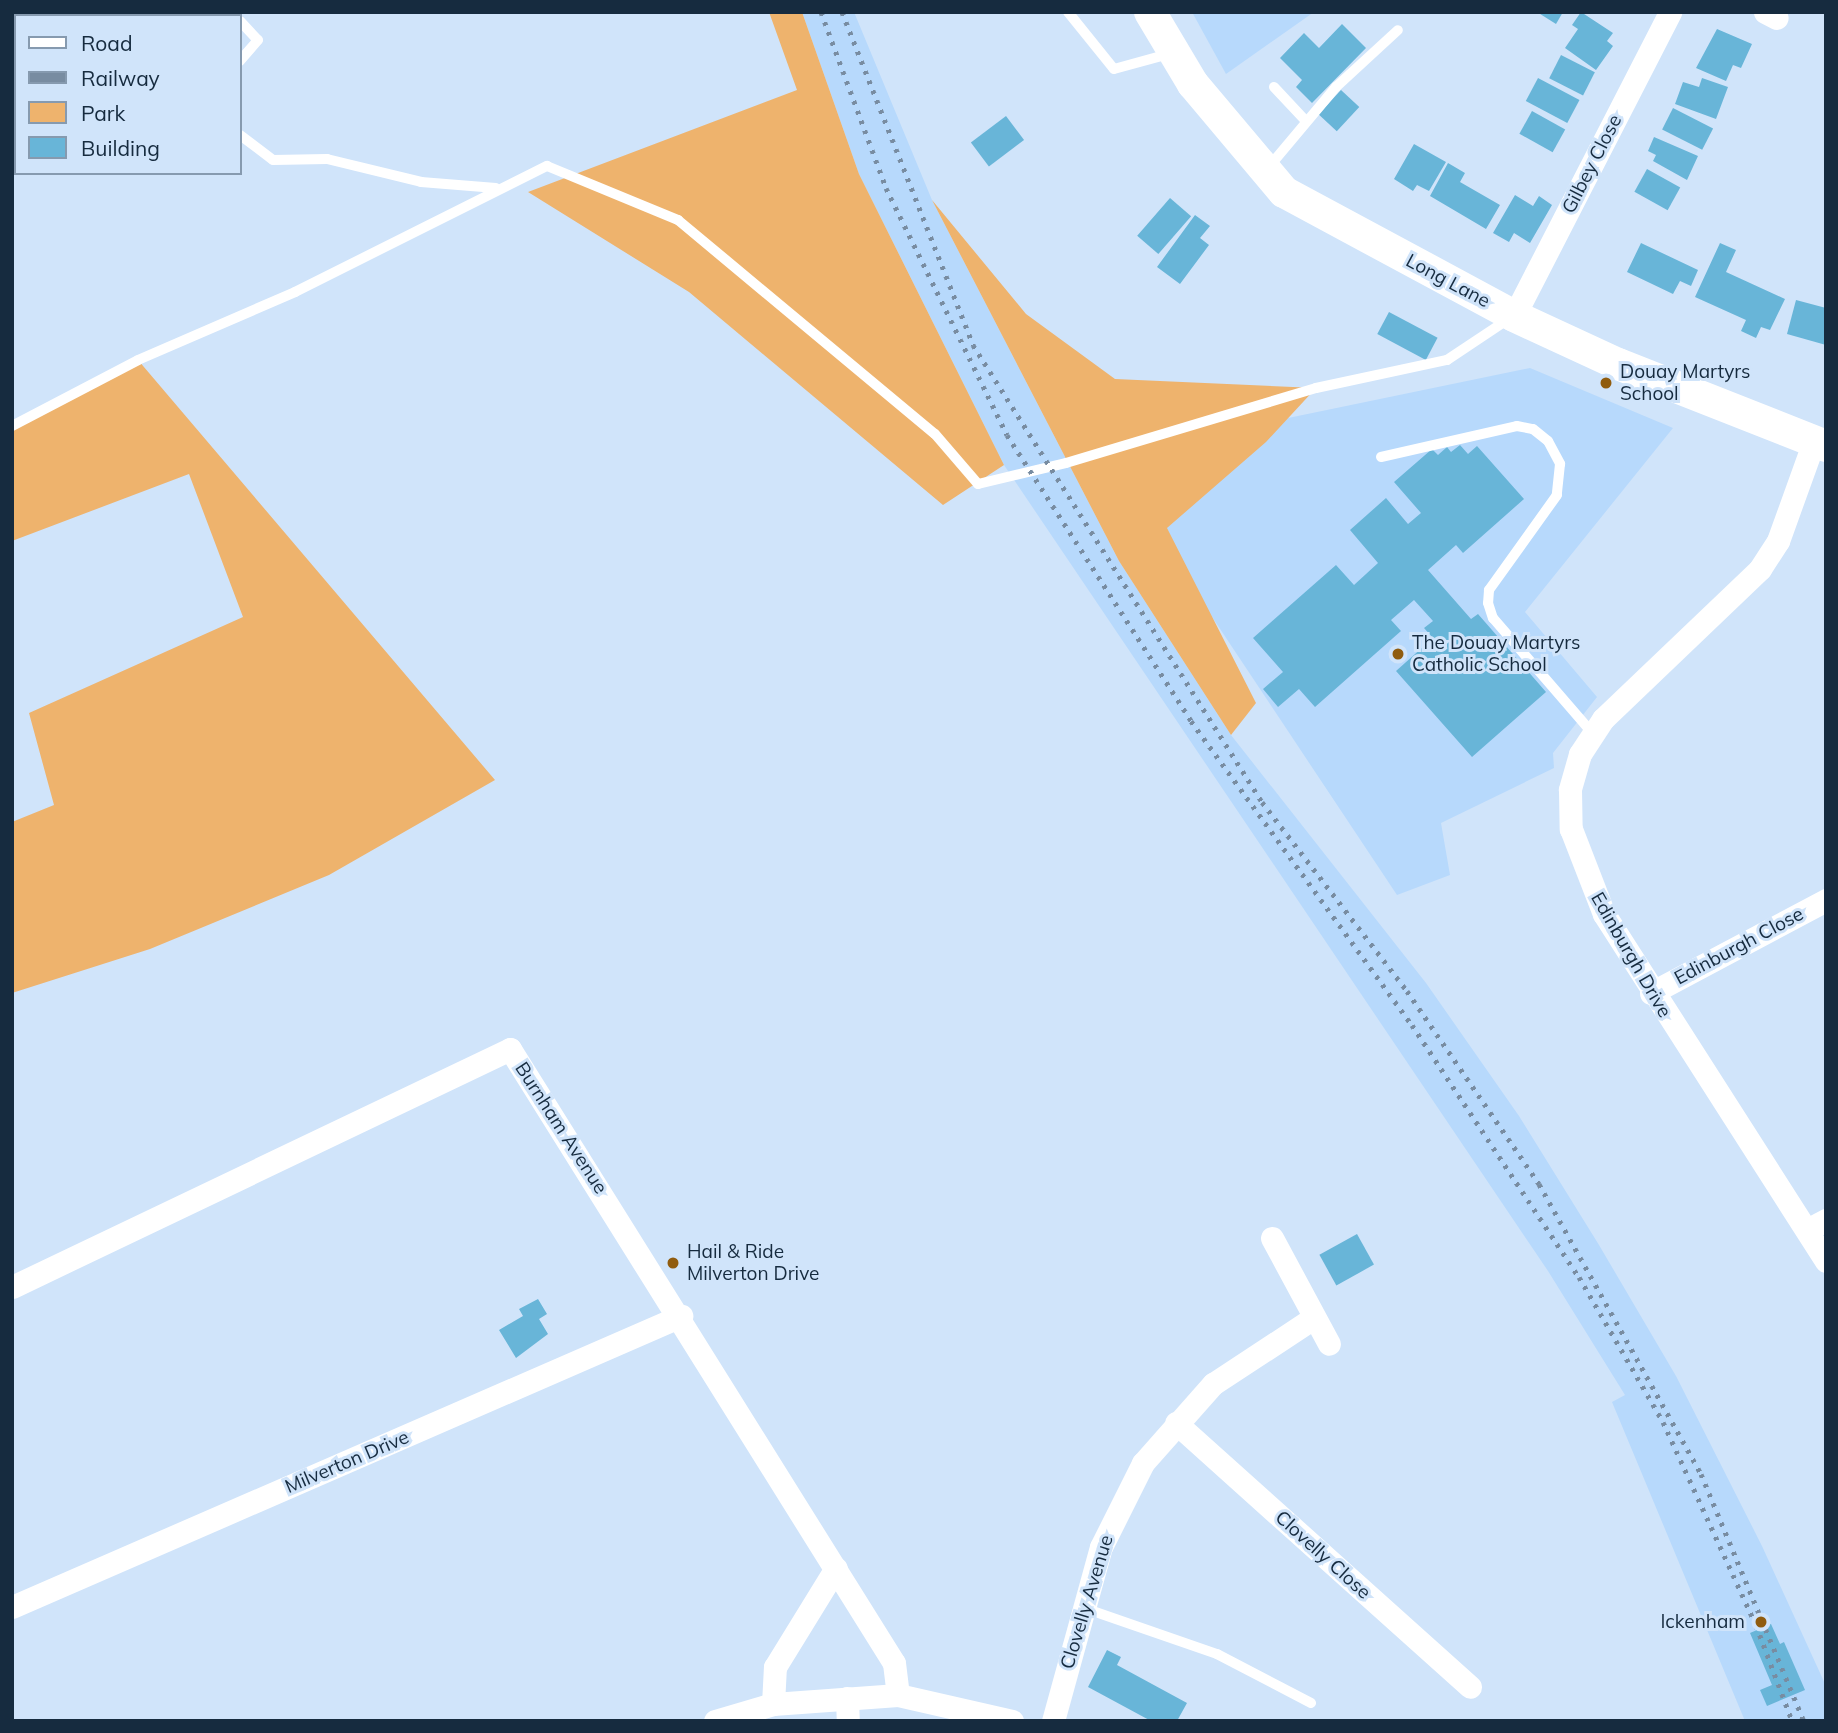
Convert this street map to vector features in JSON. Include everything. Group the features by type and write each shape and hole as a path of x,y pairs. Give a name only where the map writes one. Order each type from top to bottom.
{"main road":[{"name":"Long Lane","path":"1150,12 1193,85 1284,192 1514,316 1618,364 1820,444"}],"street":[{"name":"Gilbey Close","path":"1514,316 1670,12"},
{"name":"Edinburgh Drive","path":"1820,444 1778,541 1760,569 1593,734 1580,754 1570,790 1571,829 1604,914 1651,993 1816,1225 1826,1261"},
{"name":"Edinburgh Close","path":"1651,993 1826,900"},
{"name":"Burnham Avenue","path":"12,1287 510,1049 681,1317 894,1663 898,1695"},
{"path":"1272,1237 1312,1319 1329,1344"},
{"name":"Milverton Drive","path":"12,1606 681,1317"},
{"name":"Clovelly Avenue","path":"1053,1721 1101,1547 1120,1503 1143,1463 1213,1384 1312,1319"},
{"name":"Clovelly Close","path":"1176,1423 1470,1687"},
{"path":"773,1704 775,1667 836,1568"},
{"path":"715,1721 773,1704 848,1709 898,1695 1012,1721"}],"lane":[{"path":"1068,12 1114,69 1174,53"},
{"path":"242,23 258,40 242,59"},
{"path":"1266,171 1306,120 1398,30"},
{"path":"1274,87 1306,120"},
{"path":"242,137 273,160 327,159 422,182 499,188"},
{"path":"12,426 138,360 295,292 547,166 678,220 935,434 978,484 1080,458 1316,388 1447,360 1514,316"},
{"path":"1381,457 1517,426 1533,429 1548,441 1560,464 1557,495 1489,590 1488,603 1493,618 1593,734"},
{"path":"1084,1608 1217,1654 1311,1703"}],"shaded area":[{"path":"802,12 854,12 932,200 1119,561 1231,735 1426,983 1519,1116 1599,1245 1676,1376 1762,1546 1826,1686 1826,1721 1745,1721 1612,1402 1625,1395 1548,1271 1004,465 859,174"},
{"path":"1192,12 1314,12 1226,74"},
{"name":"The Douay Martyrs Catholic School","path":"1530,368 1673,428 1525,612 1597,697 1553,753 1554,768 1441,823 1450,875 1397,895 1105,456"}],"green space":[{"path":"769,12 802,12 859,174 1004,465 943,505 689,292 528,192 797,90"},
{"path":"932,200 1026,314 1115,379 1316,388 1266,442 1167,528 1256,703 1231,735 1119,561"},
{"path":"138,360 495,780 329,875 150,949 12,993 12,822 54,805 29,713 243,617 189,474 12,541 12,426"}],"building":[{"path":"1537,12 1563,12 1556,24"},
{"path":"1581,12 1613,33 1607,41 1613,46 1596,70 1565,48 1578,29 1572,25"},
{"path":"1342,24 1366,48 1312,103 1296,87 1302,80 1280,58 1304,33 1319,48"},
{"path":"1717,29 1752,44 1741,68 1733,65 1726,81 1696,68"},
{"path":"1561,55 1595,72 1583,95 1549,78"},
{"path":"1538,78 1579,100 1567,123 1526,101"},
{"path":"1702,78 1728,87 1716,119 1675,104 1683,82 1699,87"},
{"path":"1341,90 1359,107 1337,131 1318,114"},
{"path":"1673,108 1713,128 1702,150 1662,129"},
{"path":"1532,111 1565,129 1553,152 1519,134"},
{"path":"1006,116 1024,140 989,166 971,142"},
{"path":"1654,137 1698,156 1687,180 1653,161 1656,155 1648,151"},
{"path":"1414,144 1446,162 1429,191 1417,185 1413,191 1394,179"},
{"path":"1448,163 1465,173 1460,182 1500,205 1486,229 1430,196"},
{"path":"1647,169 1680,187 1668,210 1634,192"},
{"path":"1515,195 1533,206 1539,196 1552,205 1530,243 1514,233 1509,242 1493,233"},
{"path":"1170,198 1191,216 1158,254 1137,236"},
{"path":"1195,215 1210,226 1200,238 1209,245 1180,284 1157,267"},
{"path":"1641,243 1698,270 1691,286 1680,281 1673,294 1627,272"},
{"path":"1720,243 1736,250 1726,272 1785,299 1770,330 1761,327 1756,338 1741,331 1746,320 1695,297"},
{"path":"1796,300 1826,308 1826,345 1787,334"},
{"path":"1389,312 1438,338 1426,360 1377,334"},
{"path":"1460,445 1468,454 1477,446 1524,499 1463,553 1456,545 1428,570 1471,619 1478,614 1546,692 1472,757 1396,671 1433,638 1424,628 1433,621 1414,600 1391,620 1401,631 1315,707 1299,689 1278,707 1263,689 1283,672 1253,638 1336,565 1354,585 1378,563 1350,530 1386,498 1408,524 1421,513 1394,482 1432,449 1438,455 1447,447 1451,452"},
{"path":"1357,1234 1374,1265 1336,1285 1319,1255"},
{"path":"538,1299 547,1314 539,1319 548,1334 516,1358 499,1330 523,1316 519,1309"},
{"path":"1771,1624 1780,1644 1784,1642 1805,1690 1767,1706 1760,1690 1772,1685 1750,1633"},
{"path":"1107,1650 1121,1657 1117,1665 1187,1703 1177,1721 1151,1721 1088,1687"}],"railway":[{"path":"821,12 886,188 1007,435 1191,721 1412,1025 1579,1277 1663,1422 1756,1625 1792,1721"},
{"path":"842,12 973,345 1262,802 1407,991 1539,1184 1701,1474 1804,1721"}],"place":[{"name":"Douay Martyrs School","path":"1606,383"},
{"name":"The Douay Martyrs Catholic School","path":"1398,654"},
{"name":"Hail & Ride Milverton Drive","path":"673,1263"},
{"name":"Ickenham","path":"1761,1622"}]}
